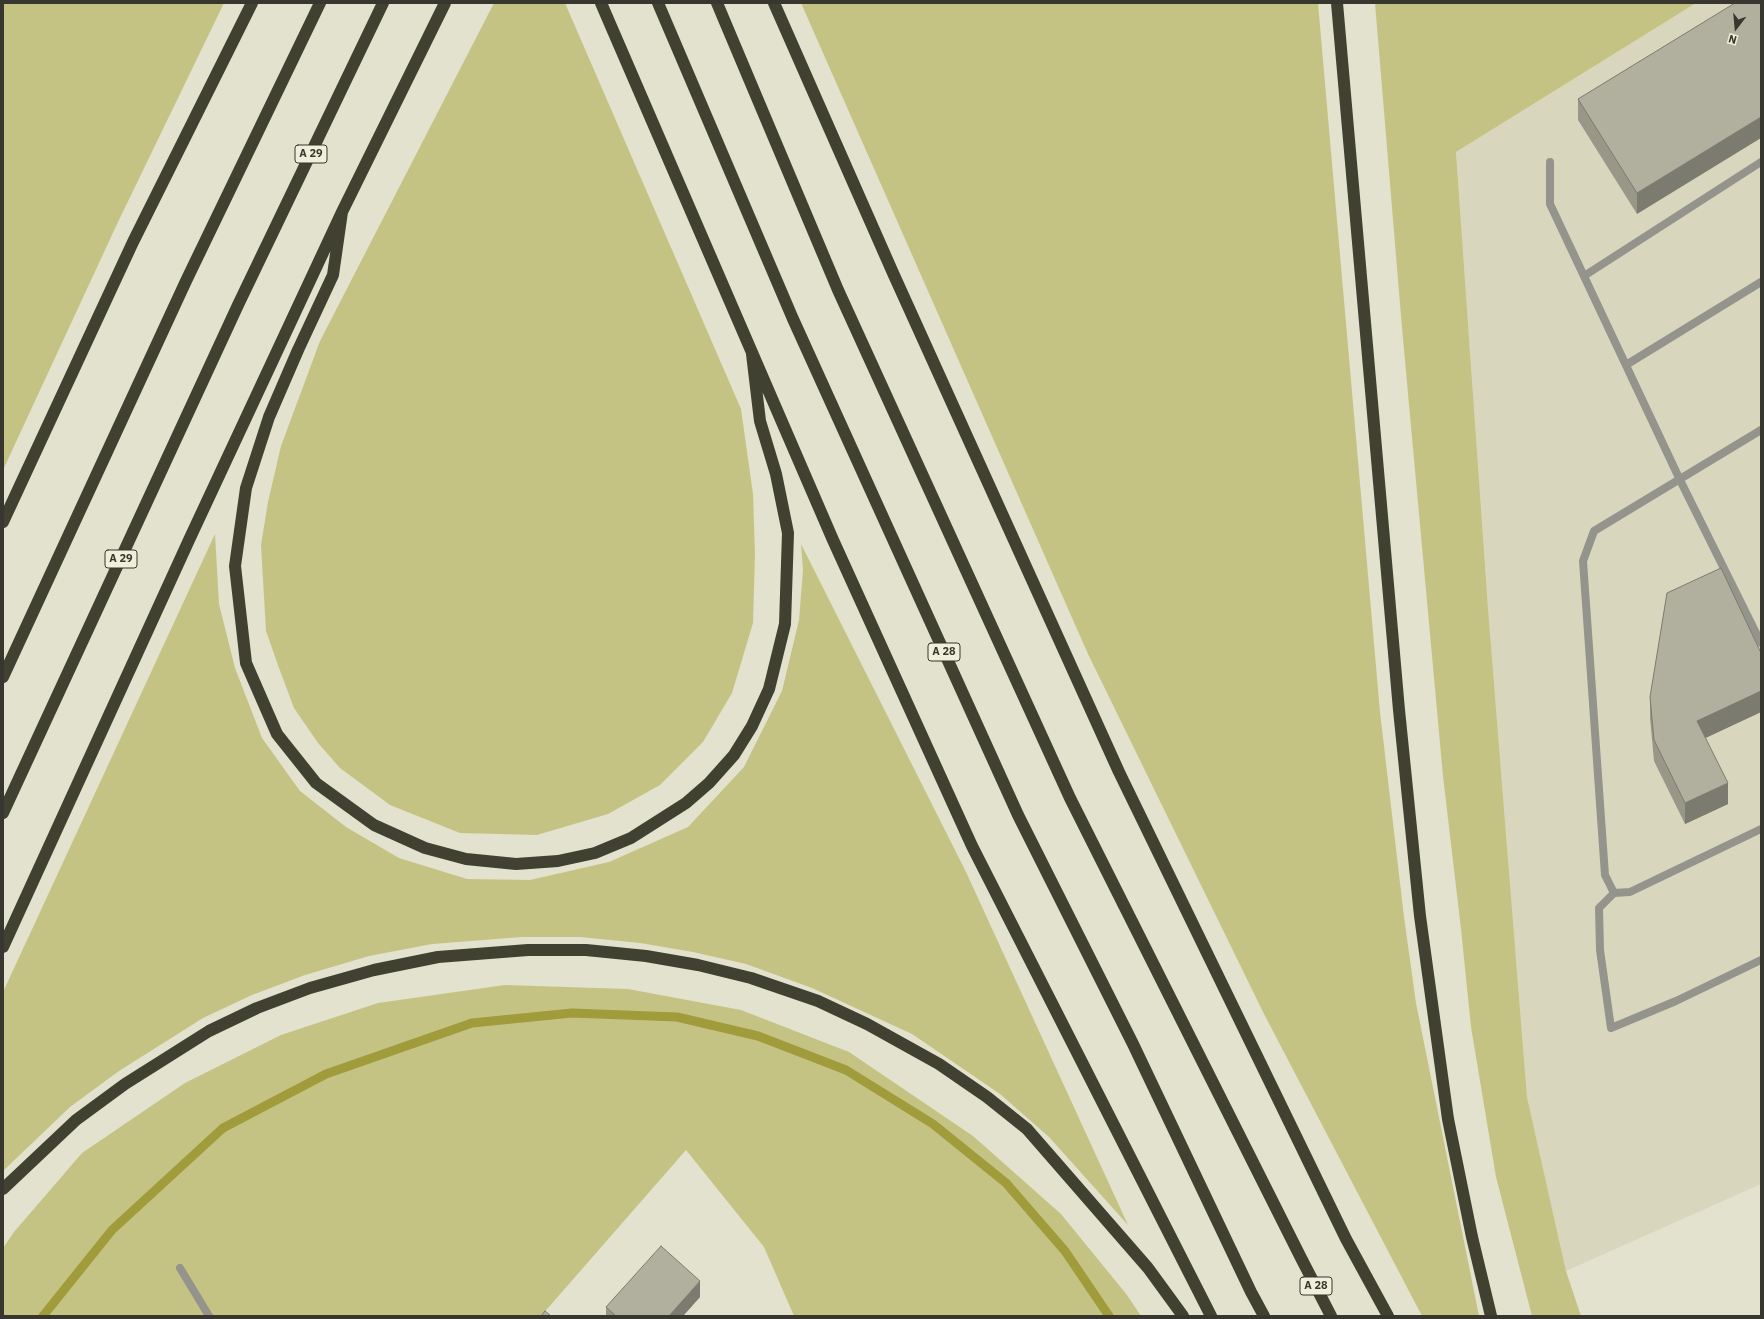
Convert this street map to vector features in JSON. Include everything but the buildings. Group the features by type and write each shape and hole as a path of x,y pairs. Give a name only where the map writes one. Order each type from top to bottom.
{"highway":[{"path":"3,522 133,242 252,3"},
{"path":"3,677 183,288 320,3"},
{"name":"A 29","path":"3,813 238,305 384,3"},
{"path":"3,947 189,540 342,212 445,3"},
{"path":"601,3 833,540 972,846 1211,1316"},
{"name":"A 28","path":"658,3 793,319 1018,815 1133,1044 1251,1292 1264,1316"},
{"name":"A 28","path":"716,3 838,290 1070,798 1296,1249 1332,1316"},
{"path":"774,3 893,273 1119,772 1342,1232 1388,1316"},
{"path":"1338,3 1399,710 1420,916 1448,1119 1472,1237 1491,1316"},
{"path":"342,212 333,275 269,417 246,488 235,566 246,664 277,734 316,783 374,825 425,848 466,859 516,864 558,860 595,853 631,838 686,803 708,783 734,755 752,726 769,688 785,624 788,532 776,474 760,421 752,354"},
{"path":"3,1189 76,1120 125,1084 209,1030 257,1008 310,988 374,970 438,957 528,950 586,950 646,956 698,965 751,978 818,1001 867,1024 945,1068 987,1097 1027,1129 1148,1268 1183,1316"}],"street":[{"path":"1550,162 1550,204 1680,480 1761,643"},
{"path":"1584,276 1761,162"},
{"path":"1626,366 1761,282"},
{"path":"1614,893 1605,875 1583,561 1594,531 1761,430"},
{"path":"1761,829 1630,892 1614,893 1598,908 1600,950 1611,1028 1676,1001 1761,960"},
{"path":"180,1268 209,1316"}],"shaded area":[{"path":"3,3 224,3 118,222 3,470"},
{"path":"494,3 565,3 741,409 753,494 755,554 753,623 732,693 703,742 660,785 608,814 537,835 460,833 390,805 340,768 318,743 294,708 279,668 266,631 261,545 268,502 281,446 320,341"},
{"path":"801,3 1318,3 1380,712 1404,917 1416,1003 1479,1316 1422,1316 1264,1014 1088,654"},
{"path":"1375,3 1696,3 1456,152 1488,608 1527,1097 1566,1271 1581,1316 1532,1316 1496,1177 1471,1027 1443,776 1402,328"},
{"path":"1696,3 1761,3 1761,1184 1566,1271 1527,1097 1488,608 1456,152"},
{"path":"215,534 219,604 235,668 262,738 300,791 346,827 399,858 467,879 530,880 609,862 688,827 744,767 782,691 799,620 803,570 801,544 966,872 1128,1225 1049,1137 1000,1094 912,1034 812,988 746,964 693,952 640,943 580,937 522,937 432,944 369,956 305,975 252,995 203,1018 119,1071 70,1107 3,1171 3,992"},
{"path":"505,985 628,989 741,1010 849,1052 973,1136 1061,1214 1127,1295 1141,1316 794,1316 764,1247 686,1150 541,1316 3,1316 3,1248 14,1232 82,1153 185,1083 281,1035 378,1003"}],"waterway":[{"path":"43,1316 112,1230 223,1128 326,1074 472,1023 572,1013 677,1017 758,1036 846,1070 933,1124 1006,1183 1065,1251 1109,1316"}]}
